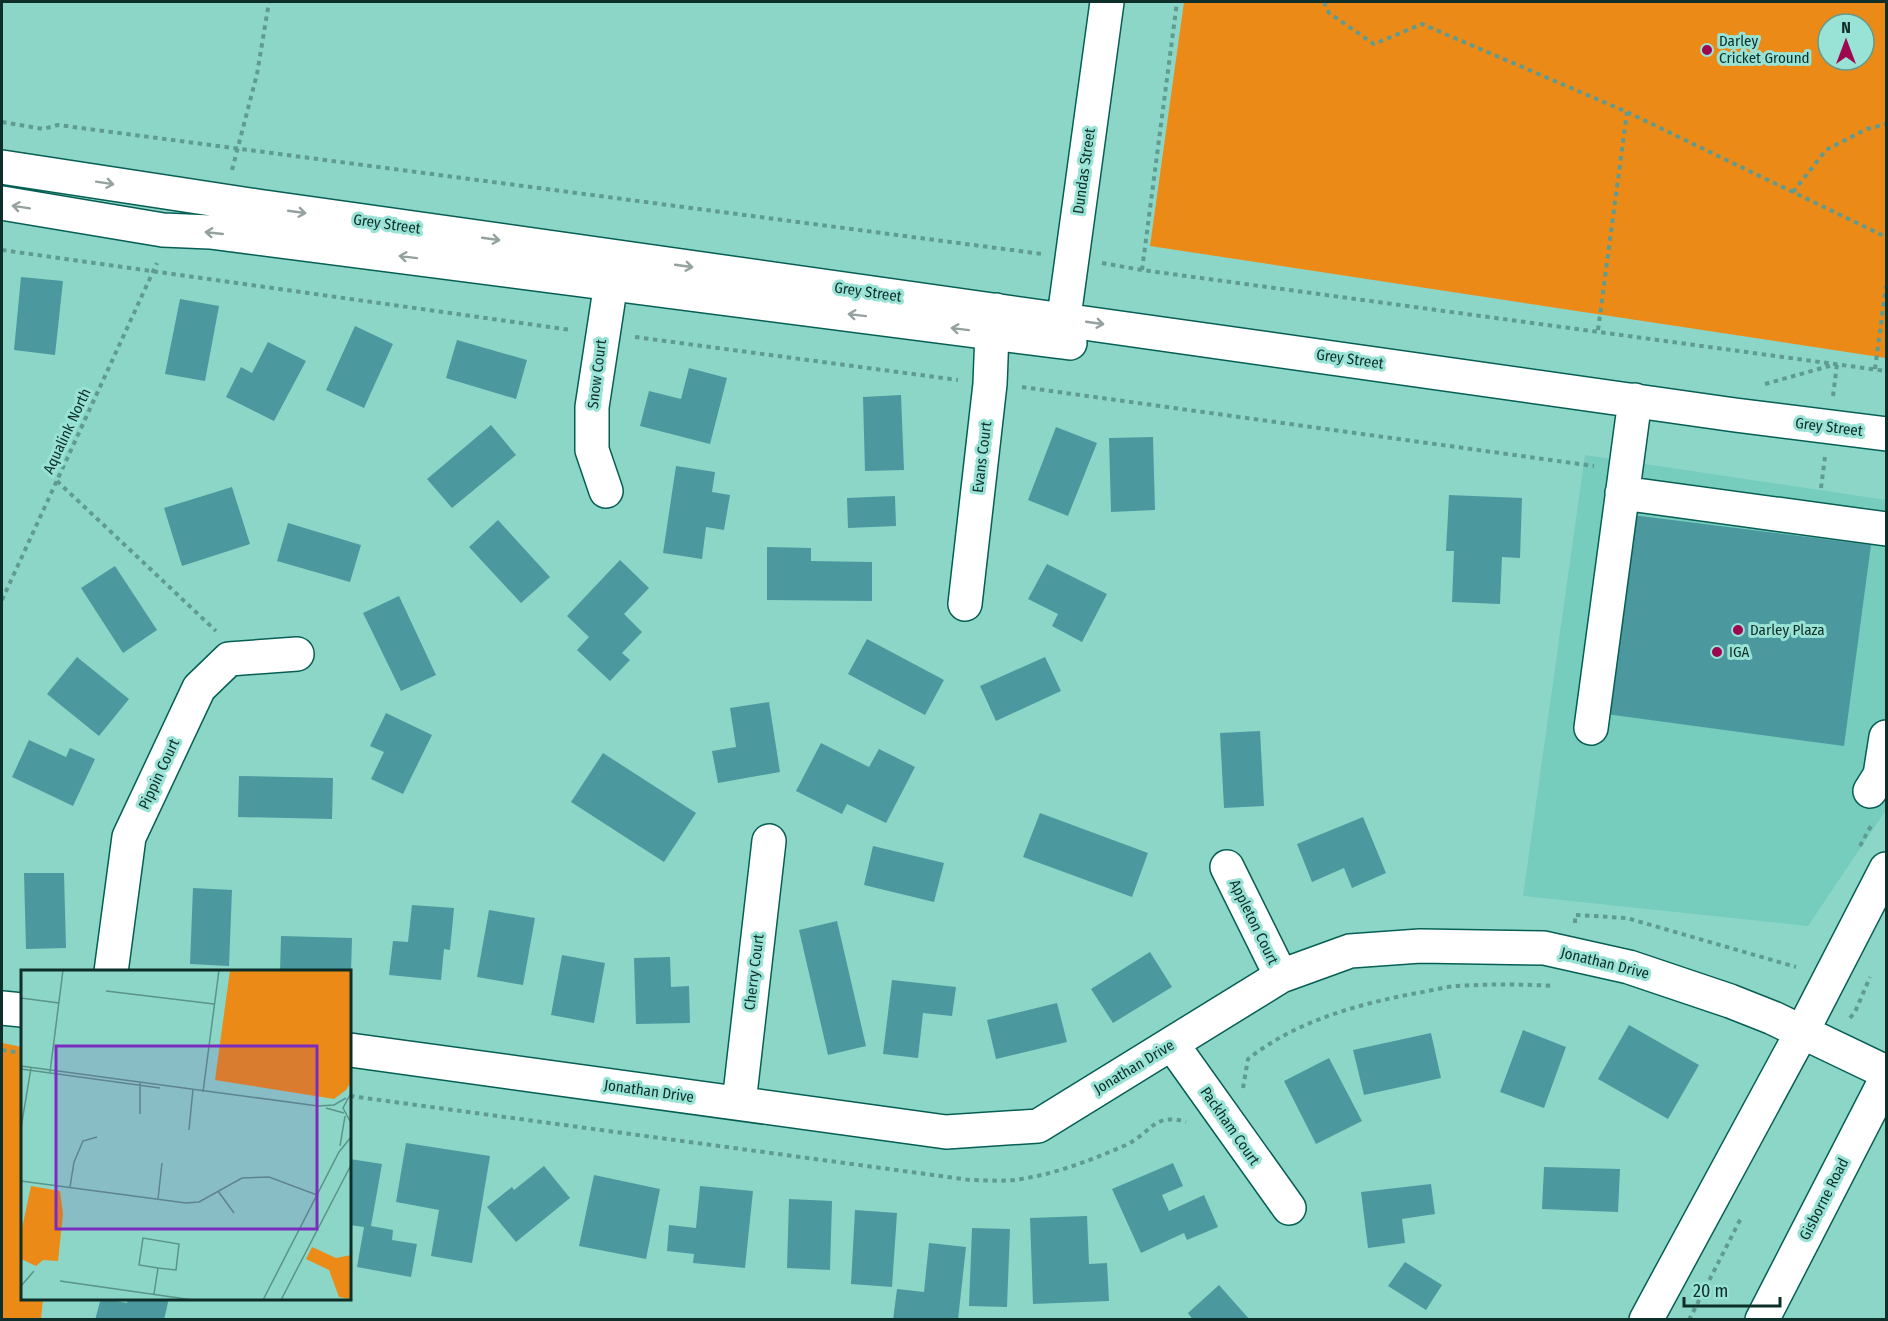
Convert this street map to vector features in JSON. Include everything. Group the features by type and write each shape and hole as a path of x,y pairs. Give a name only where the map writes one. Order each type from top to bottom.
{"street":[{"name":"Dundas Street","path":"1062,330 1107,2"},
{"name":"Grey Street","path":"2,167 257,206 613,270"},
{"name":"Grey Street","path":"2,203 163,230 210,232 613,270 1062,330 1580,408 1634,406 1735,415 1887,434"},
{"name":"Snow Court","path":"606,491 592,450 592,406 613,270"},
{"name":"Evans Court","path":"965,604 990,384 994,321"},
{"path":"1591,728 1634,406"},
{"path":"1622,493 1887,529"},
{"path":"229,659 297,654"},
{"name":"Pippin Court","path":"111,970 129,837 199,688 229,659"},
{"path":"1870,791 1880,775 1887,737"},
{"name":"Cherry Court","path":"739,1103 770,842"},
{"name":"Appleton Court","path":"1227,867 1281,976"},
{"path":"1646,1320 1887,869"},
{"name":"Jonathan Drive","path":"351,1050 946,1132 1038,1126 1281,976 1350,951 1420,946 1544,948 1629,967 1730,1000 1803,1030 1887,1072"},
{"path":"2,1008 21,1010"},
{"name":"Packham Court","path":"1172,1044 1288,1208"},
{"name":"Gisborne Road","path":"1762,1320 1887,1079"}],"path":[{"path":"241,171 232,170 257,74 268,2"},
{"path":"1142,270 1178,2"},
{"path":"1324,2 1329,13 1374,44 1422,24 1627,112 1887,237"},
{"path":"1598,330 1627,112"},
{"path":"2,122 43,129 58,125 1073,259 1887,370"},
{"path":"1793,192 1826,150 1867,129 1887,124"},
{"name":"Aqualink North","path":"2,250 154,271 2,600"},
{"path":"1875,369 1887,286"},
{"path":"57,481 218,633 229,659"},
{"path":"2,1050 21,1053"}],"shaded area":[{"path":"1184,2 1886,2 1886,358 1150,246"},
{"path":"1585,455 1886,500 1886,810 1808,926 1523,896"},
{"path":"2,1043 21,1047 21,1300 43,1300 41,1319 2,1319"}],"building":[{"path":"21,277 63,281 55,355 14,350"},
{"path":"180,299 219,306 205,381 165,374"},
{"path":"355,326 393,344 364,408 326,390"},
{"path":"457,340 527,360 516,399 446,378"},
{"path":"268,342 306,361 274,421 226,397 241,367 252,373"},
{"path":"689,368 727,378 710,444 640,426 649,391 681,399"},
{"path":"901,395 904,470 865,471 863,397"},
{"path":"491,425 516,455 452,508 427,479"},
{"path":"1056,427 1097,443 1068,516 1028,500"},
{"path":"1153,437 1155,510 1111,512 1109,438"},
{"path":"676,466 715,472 712,492 730,495 724,530 706,527 702,559 663,553"},
{"path":"232,487 250,544 182,566 164,508"},
{"path":"1449,495 1522,498 1520,558 1502,557 1500,604 1452,602 1454,551 1446,551"},
{"path":"895,496 896,526 848,528 847,498"},
{"name":"Darley Plaza","path":"1632,515 1871,545 1844,746 1606,714"},
{"path":"498,520 550,577 521,603 469,547"},
{"path":"288,523 361,545 350,582 277,561"},
{"path":"767,547 811,548 811,561 872,562 872,601 767,600"},
{"path":"620,560 649,588 624,614 642,632 622,653 630,660 610,681 577,650 589,637 567,616"},
{"path":"1047,564 1107,594 1082,642 1052,626 1058,614 1028,599"},
{"path":"115,566 157,630 123,653 81,588"},
{"path":"399,596 436,675 401,691 363,613"},
{"path":"867,639 944,680 925,715 848,674"},
{"path":"77,657 129,699 99,736 47,694"},
{"path":"1045,657 1061,691 996,721 980,686"},
{"path":"769,702 780,772 718,783 712,751 736,747 730,708"},
{"path":"386,713 432,735 403,794 371,779 384,752 370,746"},
{"path":"1260,731 1264,806 1224,808 1220,733"},
{"path":"29,740 66,757 70,748 95,759 73,806 12,777"},
{"path":"821,743 869,767 879,749 915,767 886,823 847,804 842,814 796,791"},
{"path":"603,753 696,813 664,862 571,802"},
{"path":"239,776 333,778 332,819 238,817"},
{"path":"1040,813 1148,853 1132,897 1023,857"},
{"path":"1363,817 1386,873 1352,888 1344,868 1312,882 1297,844"},
{"path":"873,846 944,863 934,902 864,885"},
{"path":"24,873 64,873 66,948 26,949"},
{"path":"193,888 232,890 229,966 190,964"},
{"path":"412,905 454,908 450,950 444,949 441,980 389,975 393,941 408,942"},
{"path":"489,910 535,918 523,985 477,977"},
{"path":"837,921 866,1046 828,1055 799,930"},
{"path":"281,936 352,938 351,972 351,970 280,970"},
{"path":"1150,952 1172,987 1113,1023 1091,989"},
{"path":"562,955 605,963 594,1023 551,1015"},
{"path":"670,957 671,987 689,986 690,1023 636,1024 634,958"},
{"path":"892,980 956,987 952,1016 923,1013 918,1058 883,1054"},
{"path":"1057,1003 1067,1042 996,1059 987,1020"},
{"path":"1629,1025 1699,1065 1668,1119 1598,1079"},
{"path":"1523,1030 1566,1047 1544,1108 1500,1092"},
{"path":"1431,1033 1441,1078 1364,1095 1353,1050"},
{"path":"1329,1058 1362,1121 1316,1144 1284,1081"},
{"path":"406,1143 490,1156 472,1263 431,1256 439,1210 396,1202"},
{"path":"351,1159 382,1164 371,1226 393,1230 392,1240 417,1244 411,1277 357,1267 364,1227 351,1225"},
{"path":"1173,1163 1183,1186 1162,1195 1169,1211 1204,1195 1218,1227 1187,1240 1184,1233 1141,1253 1112,1189"},
{"path":"544,1166 570,1198 516,1242 487,1207 512,1187 514,1190"},
{"path":"1544,1167 1620,1169 1618,1212 1542,1209"},
{"path":"594,1175 660,1189 646,1259 579,1246"},
{"path":"1431,1184 1435,1214 1402,1219 1405,1243 1368,1248 1361,1192"},
{"path":"700,1186 753,1191 745,1268 693,1263 694,1254 667,1251 669,1225 696,1228"},
{"path":"789,1199 832,1201 830,1270 787,1268"},
{"path":"855,1210 897,1213 892,1287 851,1284"},
{"path":"1087,1216 1089,1264 1107,1263 1109,1301 1033,1304 1030,1218"},
{"path":"972,1228 1010,1229 1007,1307 969,1306"},
{"path":"929,1243 966,1247 958,1320 893,1320 897,1289 924,1292"},
{"path":"1405,1262 1442,1285 1426,1310 1388,1286"},
{"path":"1219,1285 1250,1320 1193,1320 1188,1313"},
{"path":"100,1300 127,1303 128,1300 169,1300 164,1320 95,1320"}],"place":[{"name":"Darley Cricket Ground","path":"1707,50"},
{"name":"Darley Plaza","path":"1738,630"},
{"name":"IGA","path":"1717,652"}]}
